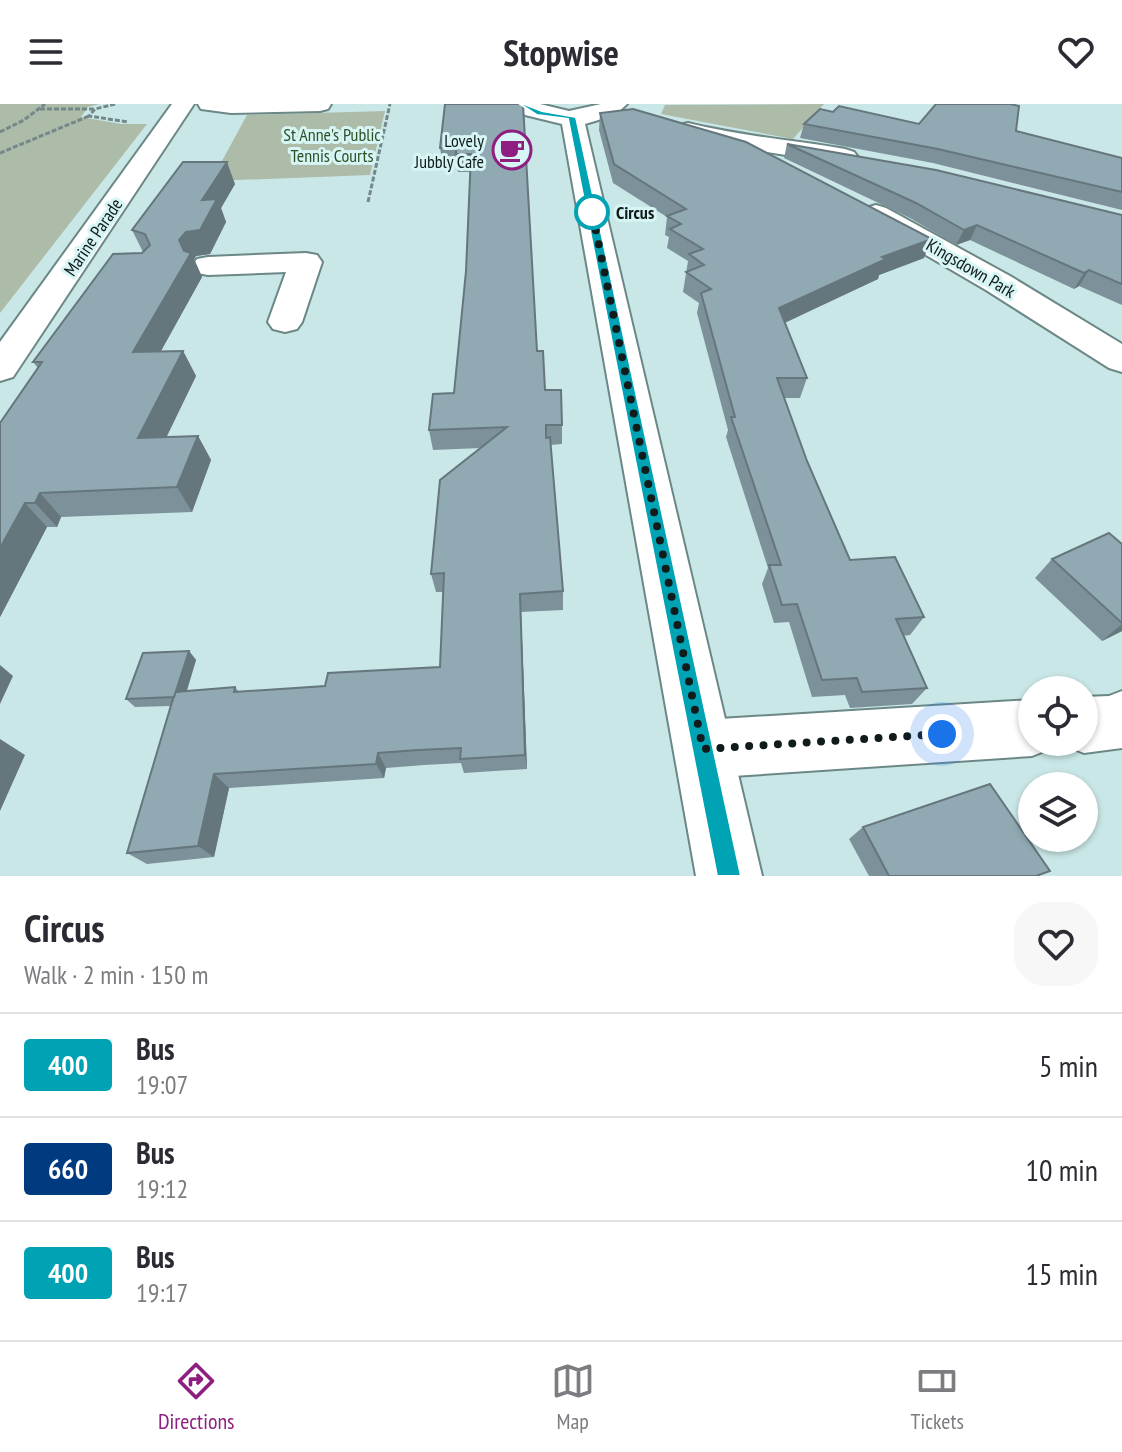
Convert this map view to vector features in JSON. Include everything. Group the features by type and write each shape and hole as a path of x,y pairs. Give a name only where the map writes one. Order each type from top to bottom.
{"street":[{"name":"Marine Parade","path":"0,369 86,269 183,104"},
{"path":"209,104 320,104"},
{"path":"524,104 540,113 599,110 639,117"},
{"path":"599,110 703,749 729,876"},
{"path":"670,125 731,141 776,144 870,162"},
{"path":"731,141 751,154 804,177"},
{"name":"Kingsdown Park","path":"846,199 998,283 1122,360"},
{"path":"208,266 306,262 285,322"},
{"path":"703,749 1018,729"}],"path":[{"path":"0,132 45,104"},
{"path":"368,202 390,104"},
{"path":"40,109 95,109"},
{"path":"0,153 89,116"}],"green space":[{"path":"0,104 100,104 88,107 81,117 121,124 147,124 0,313"},
{"path":"824,104 793,139 661,114 665,105"},
{"name":"St Anne's Public Tennis Courts","path":"385,111 370,175 211,181 247,115"}],"building":[{"path":"445,104 523,104 537,351 543,351 545,390 561,390 562,425 546,425 546,438 550,437 563,591 520,594 525,755 460,759 461,748 418,750 378,753 376,764 214,774 198,846 127,853 175,692 235,687 234,692 325,686 328,673 440,667 444,573 431,574 440,480 507,427 429,430 433,394 454,393 466,271 471,154 456,154 456,147 440,148"},
{"path":"936,104 1019,106 1016,131 1122,158 1122,192 938,149 804,124 820,109 833,112 839,106 919,124"},
{"path":"633,109 746,142 932,239 882,257 886,259 779,308 807,378 777,378 807,461 850,560 895,557 924,617 896,619 927,688 862,692 857,678 822,680 797,604 782,605 769,565 781,565 731,417 735,417 701,293 711,289 686,272 704,265 689,254 703,249 670,229 681,224 667,216 686,209 614,164 600,113"},
{"path":"787,144 936,170 1122,215 1122,284 1089,270 1084,273 977,225 964,230 916,203"},
{"path":"183,162 227,162 202,200 217,199 200,230 186,232 179,240 184,251 191,253 133,352 183,351 138,438 198,436 177,487 40,493 35,503 25,503 0,548 0,423 42,362 33,362 113,254 142,253 150,245 145,234 132,230"},
{"path":"1109,533 1122,544 1122,623 1052,559"},
{"path":"189,651 174,697 126,699 143,653"},
{"path":"990,784 1018,825 1018,852 1037,852 1050,871 1036,876 889,876 863,827"}],"bus line":[{"name":"400","path":"524,104 540,113 572,117 729,876"}],"place":[{"name":"Lovely Jubbly Cafe","path":"512,150"},
{"name":"Circus","path":"592,212"}],"route":[{"path":"592,212 591,207 703,749 942,734"}]}
